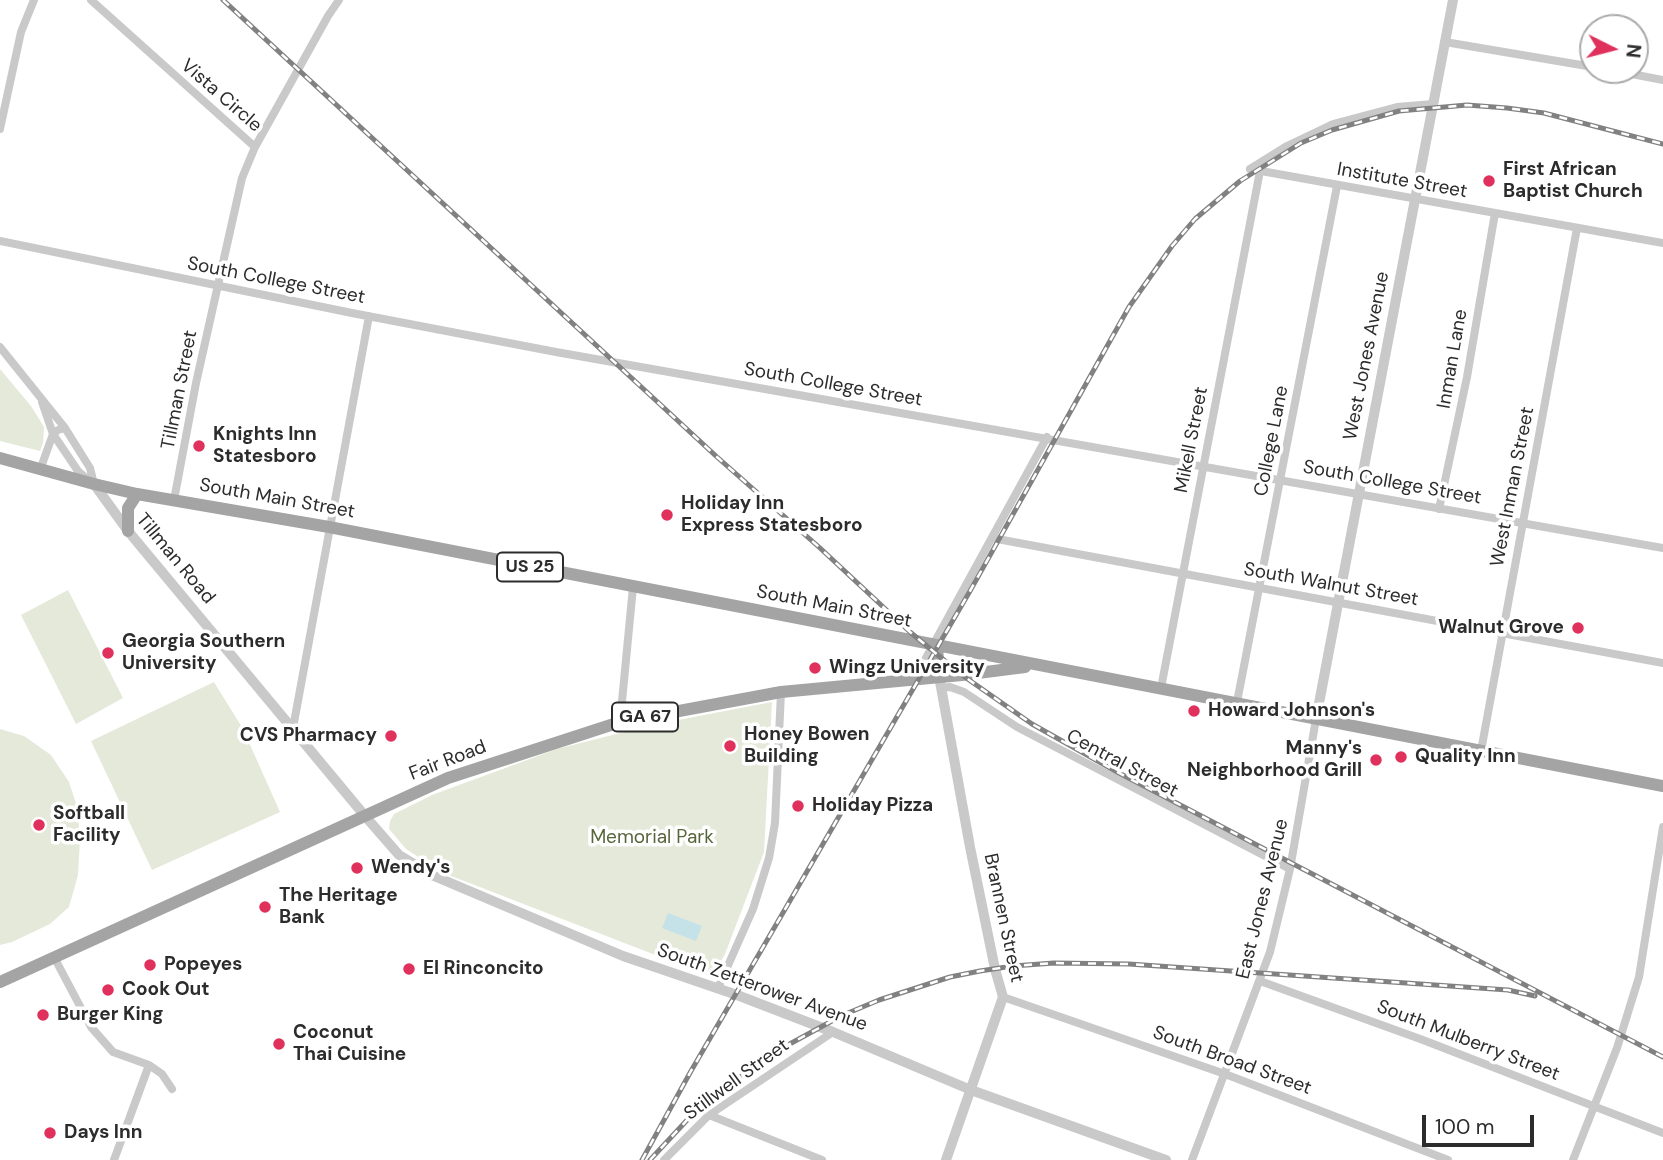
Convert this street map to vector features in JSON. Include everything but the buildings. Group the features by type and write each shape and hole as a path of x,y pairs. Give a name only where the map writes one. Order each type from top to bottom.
{"main road":[{"name":"South Main Street","path":"0,458 137,494 329,527 1663,786"},
{"path":"128,531 128,508 137,494"},
{"path":"935,646 940,682"},
{"name":"GA 67","path":"940,682 1036,665"},
{"name":"Fair Road","path":"0,982 448,778 620,722 781,692 915,678 940,682"}],"street":[{"path":"0,129 21,32 34,0"},
{"name":"Vista Circle","path":"91,0 255,146 242,178 217,286"},
{"path":"255,146 339,0"},
{"name":"West Jones Avenue","path":"1316,719 1453,0"},
{"path":"1446,42 1579,65"},
{"path":"1255,170 1287,146 1333,124 1398,107 1433,104"},
{"name":"Institute Street","path":"1255,170 1663,243"},
{"name":"Mikell Street","path":"1161,688 1254,196 1255,170"},
{"name":"College Lane","path":"1237,702 1337,186"},
{"name":"Inman Lane","path":"1439,509 1467,377 1495,213"},
{"name":"West Inman Street","path":"1481,751 1577,228"},
{"name":"South College Street","path":"0,241 369,316 722,382 1047,437 1663,548"},
{"name":"Tillman Street","path":"174,500 217,286"},
{"path":"293,728 369,316"},
{"name":"Tillman Road","path":"0,347 65,428 90,468 94,484"},
{"name":"Tillman Road","path":"38,393 53,435 78,471 94,484 128,531 365,816"},
{"path":"40,470 53,435 65,428"},
{"path":"915,678 935,646 1047,437"},
{"name":"South Walnut Street","path":"992,538 1663,663"},
{"path":"620,722 633,587"},
{"name":"Central Street","path":"940,682 964,692 1017,727 1290,869"},
{"name":"Brannen Street","path":"940,682 980,896 1003,997 946,1160"},
{"path":"718,988 753,909 769,858 775,823 781,692"},
{"name":"East Jones Avenue","path":"1192,1160 1270,952 1290,869 1316,719"},
{"name":"South Zetterower Avenue","path":"365,816 400,855 462,890 623,956 718,988 833,1032 971,1090 1166,1160"},
{"path":"1573,1160 1617,1048 1639,977 1663,827"},
{"path":"54,957 91,1027 113,1052 149,1065 162,1074 172,1089"},
{"name":"South Mulberry Street","path":"1260,981 1423,1040 1663,1133"},
{"name":"South Broad Street","path":"1003,997 1225,1074 1448,1160"},
{"name":"Stillwell Street","path":"664,1160 709,1115 833,1032"},
{"path":"114,1160 149,1065"},
{"path":"709,1115 822,1160"}],"green space":[{"path":"0,369 31,406 44,427 40,451 0,441"},
{"path":"68,590 123,698 76,724 21,615"},
{"path":"214,682 243,729 280,812 152,870 91,741"},
{"name":"Memorial Park","path":"772,702 764,852 725,954 713,975 707,975 441,872 406,849 389,829 394,814 432,795 557,749 652,725"},
{"name":"Softball Facility","path":"0,729 24,736 51,755 69,782 78,810 80,840 78,875 69,907 50,924 0,945"}],"water":[{"path":"668,913 702,926 696,941 662,928"}],"railway":[{"path":"223,0 717,457 910,632 962,675 1032,724 1119,773 1663,1057"},
{"path":"642,1160 970,591 1129,307 1172,246 1195,219 1240,181 1301,143 1332,130 1399,111 1467,105 1507,108 1544,113 1663,144"},
{"path":"650,1160 689,1118 716,1094 775,1052 841,1016 879,1000 950,977 980,971 1054,963 1129,964 1508,990 1535,996"}],"place":[{"name":"First African Baptist Church","path":"1489,181"},
{"name":"Knights Inn Statesboro","path":"199,446"},
{"name":"Holiday Inn Express Statesboro","path":"667,515"},
{"name":"Walnut Grove","path":"1578,628"},
{"name":"Georgia Southern University","path":"108,653"},
{"name":"Wingz University","path":"815,668"},
{"name":"Howard Johnson's","path":"1194,711"},
{"name":"CVS Pharmacy","path":"391,736"},
{"name":"Honey Bowen Building","path":"730,746"},
{"name":"Quality Inn","path":"1401,757"},
{"name":"Manny's Neighborhood Grill","path":"1376,760"},
{"name":"Holiday Pizza","path":"798,806"},
{"name":"Softball Facility","path":"39,825"},
{"name":"Wendy's","path":"357,868"},
{"name":"The Heritage Bank","path":"265,907"},
{"name":"Popeyes","path":"150,965"},
{"name":"El Rinconcito","path":"409,969"},
{"name":"Cook Out","path":"108,990"},
{"name":"Burger King","path":"43,1015"},
{"name":"Coconut Thai Cuisine","path":"279,1044"},
{"name":"Days Inn","path":"50,1133"}]}
